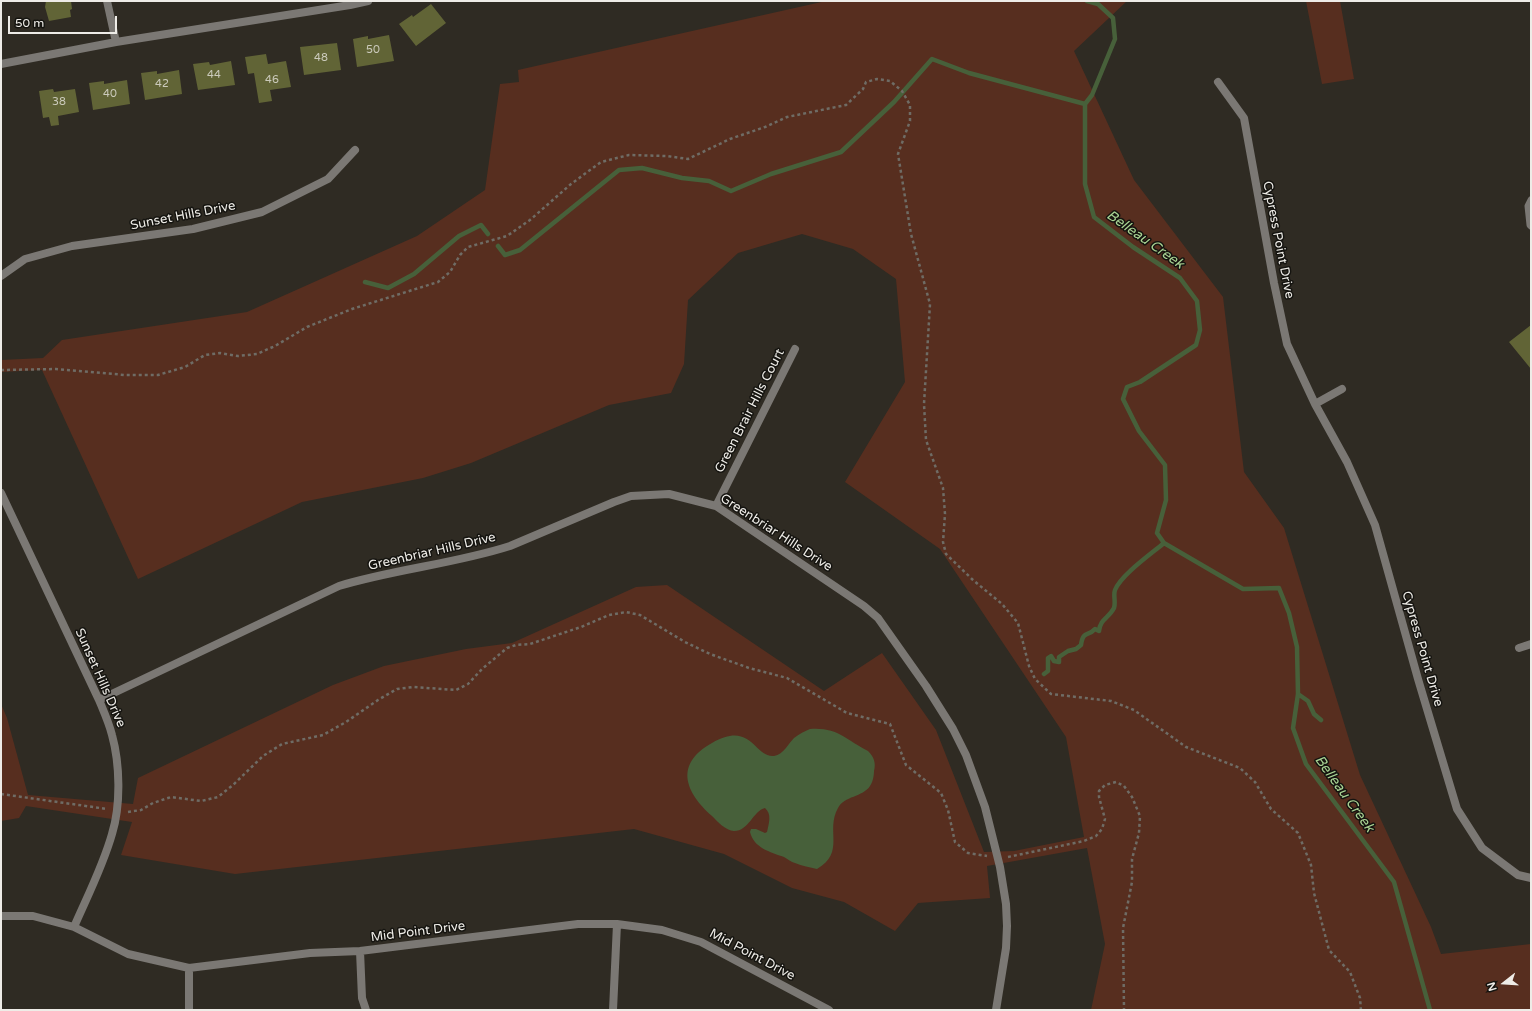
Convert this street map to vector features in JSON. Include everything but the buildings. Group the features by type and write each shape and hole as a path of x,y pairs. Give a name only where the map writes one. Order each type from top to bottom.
{"street":[{"path":"107,1 116,42"},
{"path":"1,64 116,42 368,1"},
{"name":"Cypress Point Drive","path":"1218,82 1244,118 1274,283 1287,344 1315,404 1347,462 1375,525 1418,679 1457,809 1482,848 1518,875 1531,878"},
{"name":"Sunset Hills Drive","path":"1,276 25,259 72,246 193,228 262,212 328,179 355,150"},
{"name":"Green Brair Hills Court","path":"716,506 795,349"},
{"path":"1315,404 1342,389"},
{"name":"Sunset Hills Drive","path":"1,493 99,700 112,734 118,766 117,810 113,833 106,854 74,927"},
{"name":"Greenbriar Hills Drive","path":"99,700 339,586 358,580 450,562 496,551 631,496 669,494 716,506 864,606 878,618 926,686 953,729 966,755 985,807 998,856 1006,904 1008,926 1006,948 996,1010"},
{"path":"1519,648 1531,644"},
{"name":"Mid Point Drive","path":"1,916 33,916 74,927 128,954 189,968 310,953 360,951 578,924 617,924 662,930 701,942 829,1010"},
{"path":"613,1010 617,924"},
{"path":"360,951 362,998 366,1010"},
{"path":"189,968 189,1010"}],"lane":[{"path":"1531,200 1528,206 1531,226"}],"path":[{"path":"1,370 56,369 125,375 158,375 185,367 205,355 220,353 238,356 257,354 275,346 307,327 352,309 438,282 450,272 460,255 468,248 507,236 530,220 571,184 601,162 629,155 667,156 688,159 730,139 764,128 787,117 846,105 863,89 866,82 877,79 890,82 902,91 910,105 910,121 898,154 911,234 930,304 924,404 926,440 943,488 945,514 943,542 946,554 1002,604 1018,623 1029,666 1035,679 1051,694 1111,701 1134,710 1186,747 1240,768 1255,782 1271,809 1298,834 1311,865 1314,893 1329,950 1350,972 1360,998 1361,1010"},
{"path":"1,794 130,812 141,810 153,803 171,797 201,801 218,797 233,785 263,756 282,744 323,735 397,689 413,687 456,690 468,684 482,669 507,648 516,645 530,644 580,627 609,615 626,612 640,615 685,642 710,654 749,668 787,678 847,713 890,724 906,765 941,793 948,810 955,842 968,853 980,856 1010,857 1084,841 1096,836 1102,829 1105,819 1099,797 1100,791 1105,785 1116,782 1124,786 1132,798 1140,816 1139,833 1132,858 1132,882 1123,928 1124,1010"}],"shaded area":[{"path":"826,1 1127,1 1074,51 1134,180 1223,297 1244,472 1284,528 1360,775 1431,927 1441,954 1531,944 1531,1010 1091,1010 1105,944 1087,848 987,866 990,898 918,903 895,931 844,902 792,888 724,854 634,829 235,874 121,855 132,822 26,806 19,818 1,821 1,704 7,718 28,795 133,804 138,778 333,685 384,666 466,649 512,643 636,587 667,585 824,691 882,653 936,730 984,852 1014,851 1084,837 1066,737 940,549 845,482 905,382 896,279 853,249 802,234 738,253 688,300 684,364 671,393 609,405 471,463 423,478 302,502 138,579 42,370 1,372 1,360 43,358 62,340 247,312 417,236 485,190 500,84 519,82 518,70"},
{"path":"1306,1 1340,1 1354,79 1322,84"},
{"path":"810,729 828,730 841,735 868,751 875,763 872,783 867,790 845,801 838,808 833,825 834,841 831,856 817,869 794,863 784,857 763,849 755,842 750,832 751,829 756,829 765,833 767,832 769,813 765,808 757,813 743,828 731,831 722,825 703,807 690,788 688,778 688,769 692,760 700,751 725,737 736,736 744,738 767,755 774,756 783,751 796,737"}],"waterway":[{"name":"Belleau Creek","path":"1087,1 1098,4 1113,18 1115,39 1092,95 1085,104 1085,184 1094,217 1133,247 1180,278 1197,301 1200,330 1196,345 1140,382 1127,387 1123,399 1139,431 1165,465 1166,500 1157,533 1164,543 1243,589 1279,588 1289,613 1297,647 1298,694 1293,728 1306,764 1394,882 1430,1010"},
{"path":"498,246 505,255 520,250 619,170 642,168 682,178 709,181 731,191 771,174 841,152 894,102 932,59 969,73 1085,104"},
{"path":"365,282 388,288 414,274 459,236 481,225 488,234"},
{"path":"1044,674 1048,671 1048,658 1051,656 1054,661 1059,662 1059,657 1081,645 1084,635 1095,629 1099,631 1101,624 1114,608 1114,592 1118,584 1130,571 1164,543"},
{"path":"1298,694 1308,701 1314,714 1321,720"}]}
